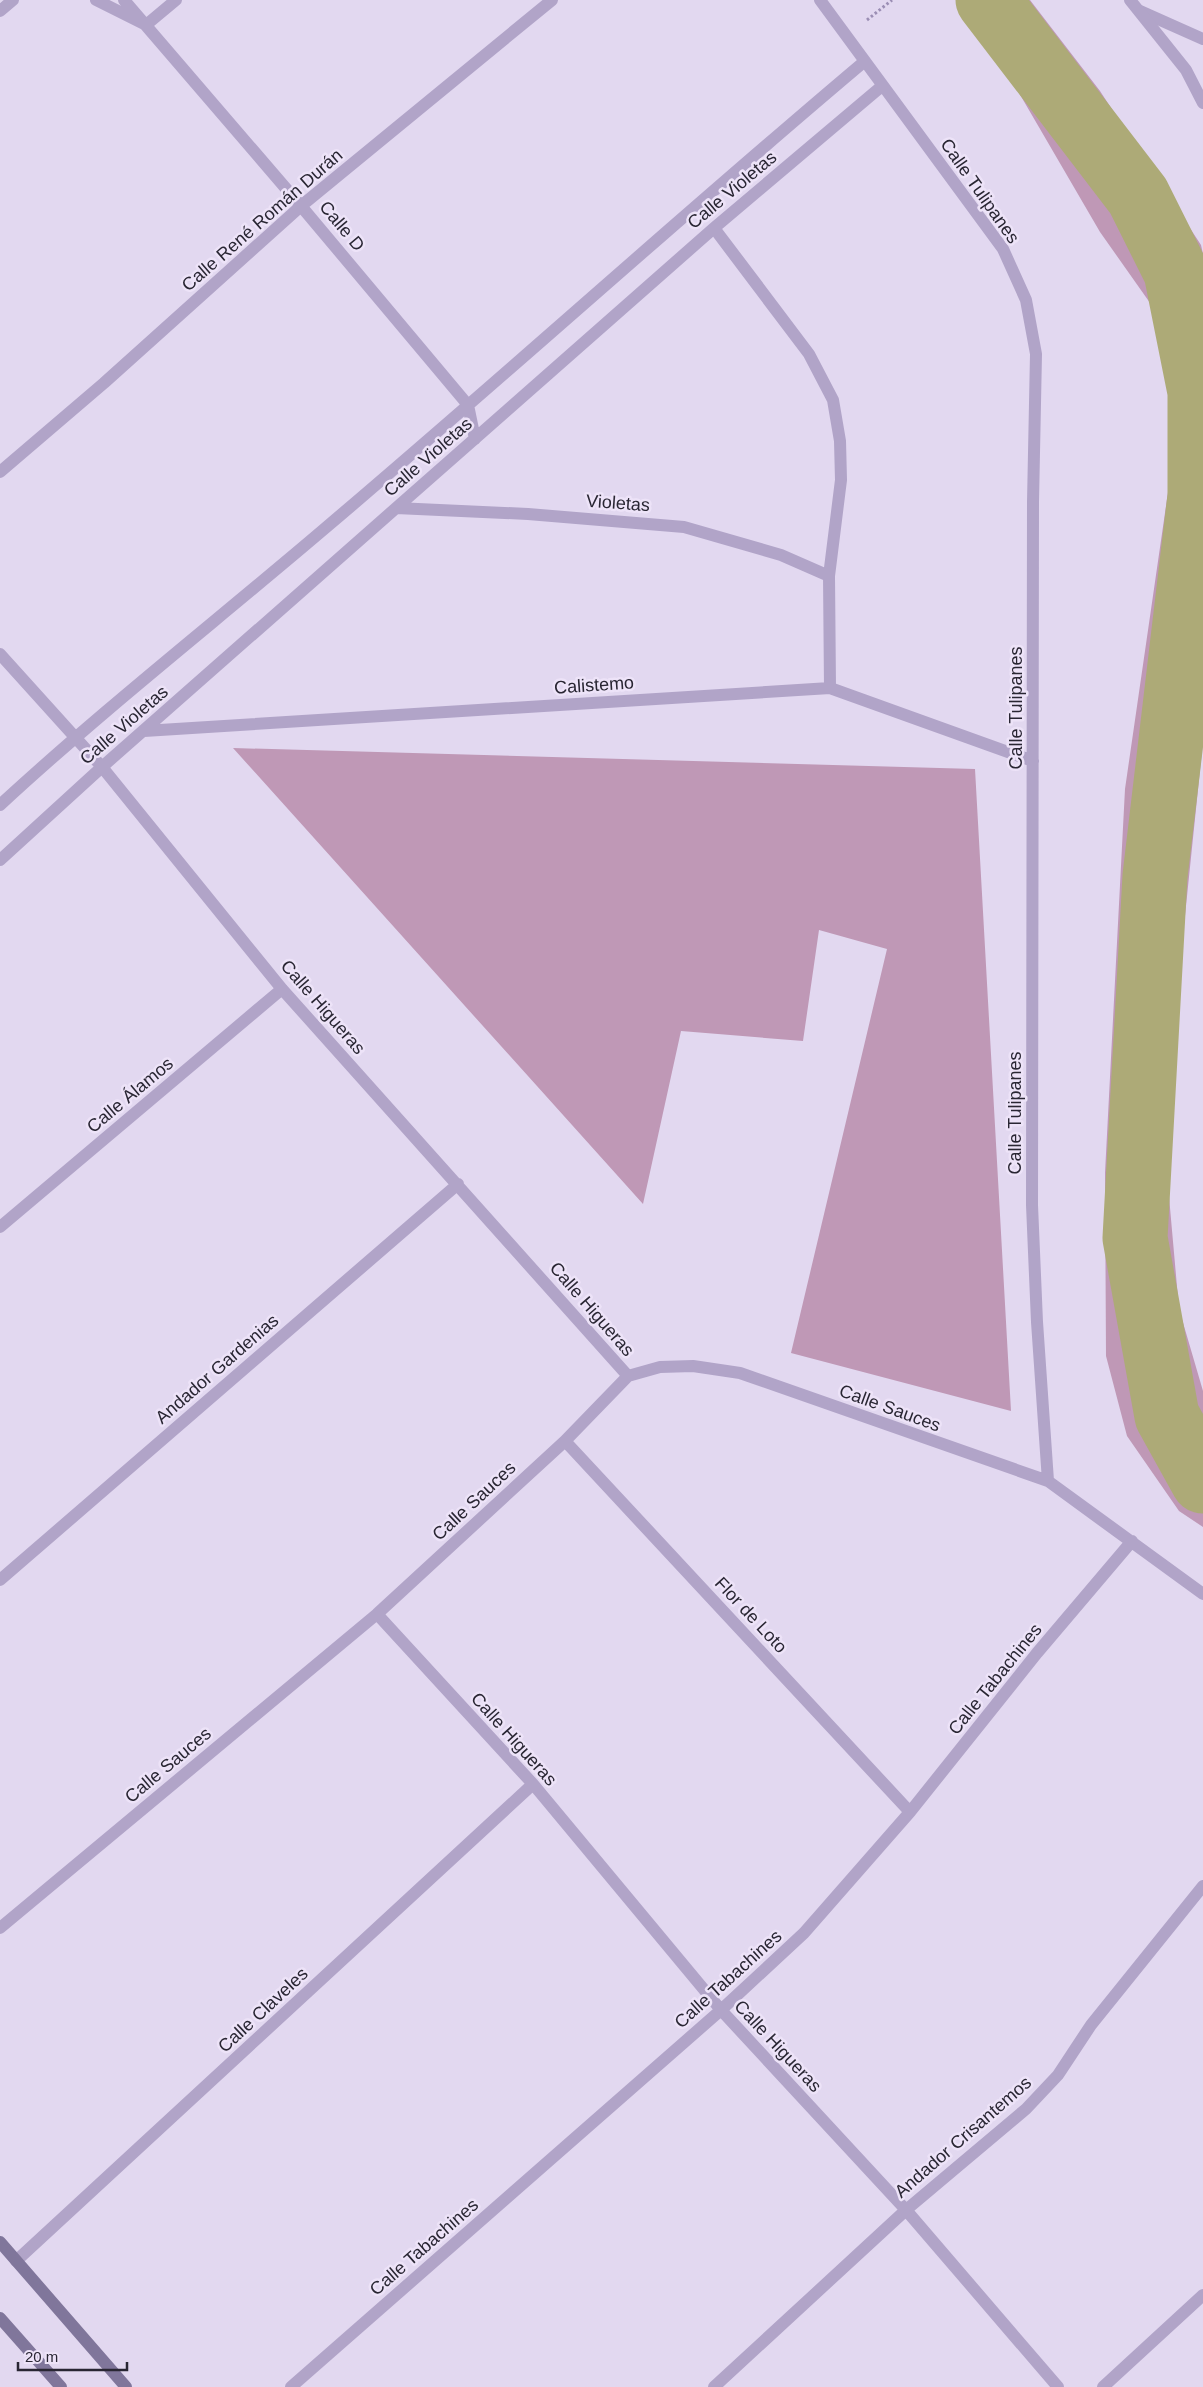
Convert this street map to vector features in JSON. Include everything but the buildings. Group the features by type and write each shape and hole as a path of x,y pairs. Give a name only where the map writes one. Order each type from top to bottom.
{"main road":[{"path":"0,2242 126,2387"},
{"path":"0,2318 61,2387"}],"street":[{"path":"0,11 13,0"},
{"path":"96,0 146,25 176,0"},
{"name":"Calle D","path":"124,0 468,404 475,439"},
{"name":"Calle René Román Durán","path":"0,472 111,377 301,206 552,0"},
{"name":"Calle Tulipanes","path":"820,0 1003,249 1026,300 1036,354 1032,1205 1037,1322 1048,1481"},
{"path":"1130,0 1186,70 1203,103"},
{"path":"1140,11 1203,40"},
{"name":"Calle Violetas","path":"0,805 73,737 323,530 732,173 865,62"},
{"name":"Calle Violetas","path":"0,860 102,767 714,228 882,86"},
{"path":"714,228 809,354 833,400 840,441 841,480 829,576 830,688"},
{"name":"Violetas","path":"396,508 528,514 684,527 781,555 829,576"},
{"name":"Calle Higueras","path":"0,654 102,767 282,990 458,1184 628,1376"},
{"name":"Calistemo","path":"144,731 830,688 1033,761"},
{"name":"Calle Álamos","path":"0,1227 282,990"},
{"name":"Andador Gardenias","path":"0,1580 458,1184"},
{"name":"Calle Sauces","path":"0,1928 377,1614 565,1441 628,1376 668,1367 693,1366 740,1373 1048,1481 1203,1594"},
{"name":"Flor de Loto","path":"565,1441 910,1812"},
{"name":"Calle Tabachines","path":"291,2387 721,2010 804,1933 910,1812 1037,1653 1132,1541"},
{"name":"Calle Higueras","path":"377,1614 533,1784 721,2010 906,2210 1058,2387"},
{"name":"Calle Claveles","path":"16,2261 533,1784"},
{"name":"Andador Crisantemos","path":"714,2387 906,2210 1026,2109 1058,2075 1091,2025 1203,1886"},
{"path":"1103,2387 1203,2295"}],"path":[{"path":"879,12 892,0"}],"shaded area":[{"path":"965,0 1030,0 1100,91 1201,245 1203,254 1203,741 1163,1129 1179,1309 1203,1391 1203,1527 1179,1511 1127,1436 1106,1356 1105,1173 1125,789 1177,430 1167,327 1100,232"},
{"path":"233,748 975,769 1011,1411 791,1353 887,949 819,930 803,1041 681,1031 643,1204"}],"waterway":[{"path":"988,0 1138,196 1176,272 1200,392 1200,496 1155,876 1135,1238 1167,1416 1203,1481"}]}
